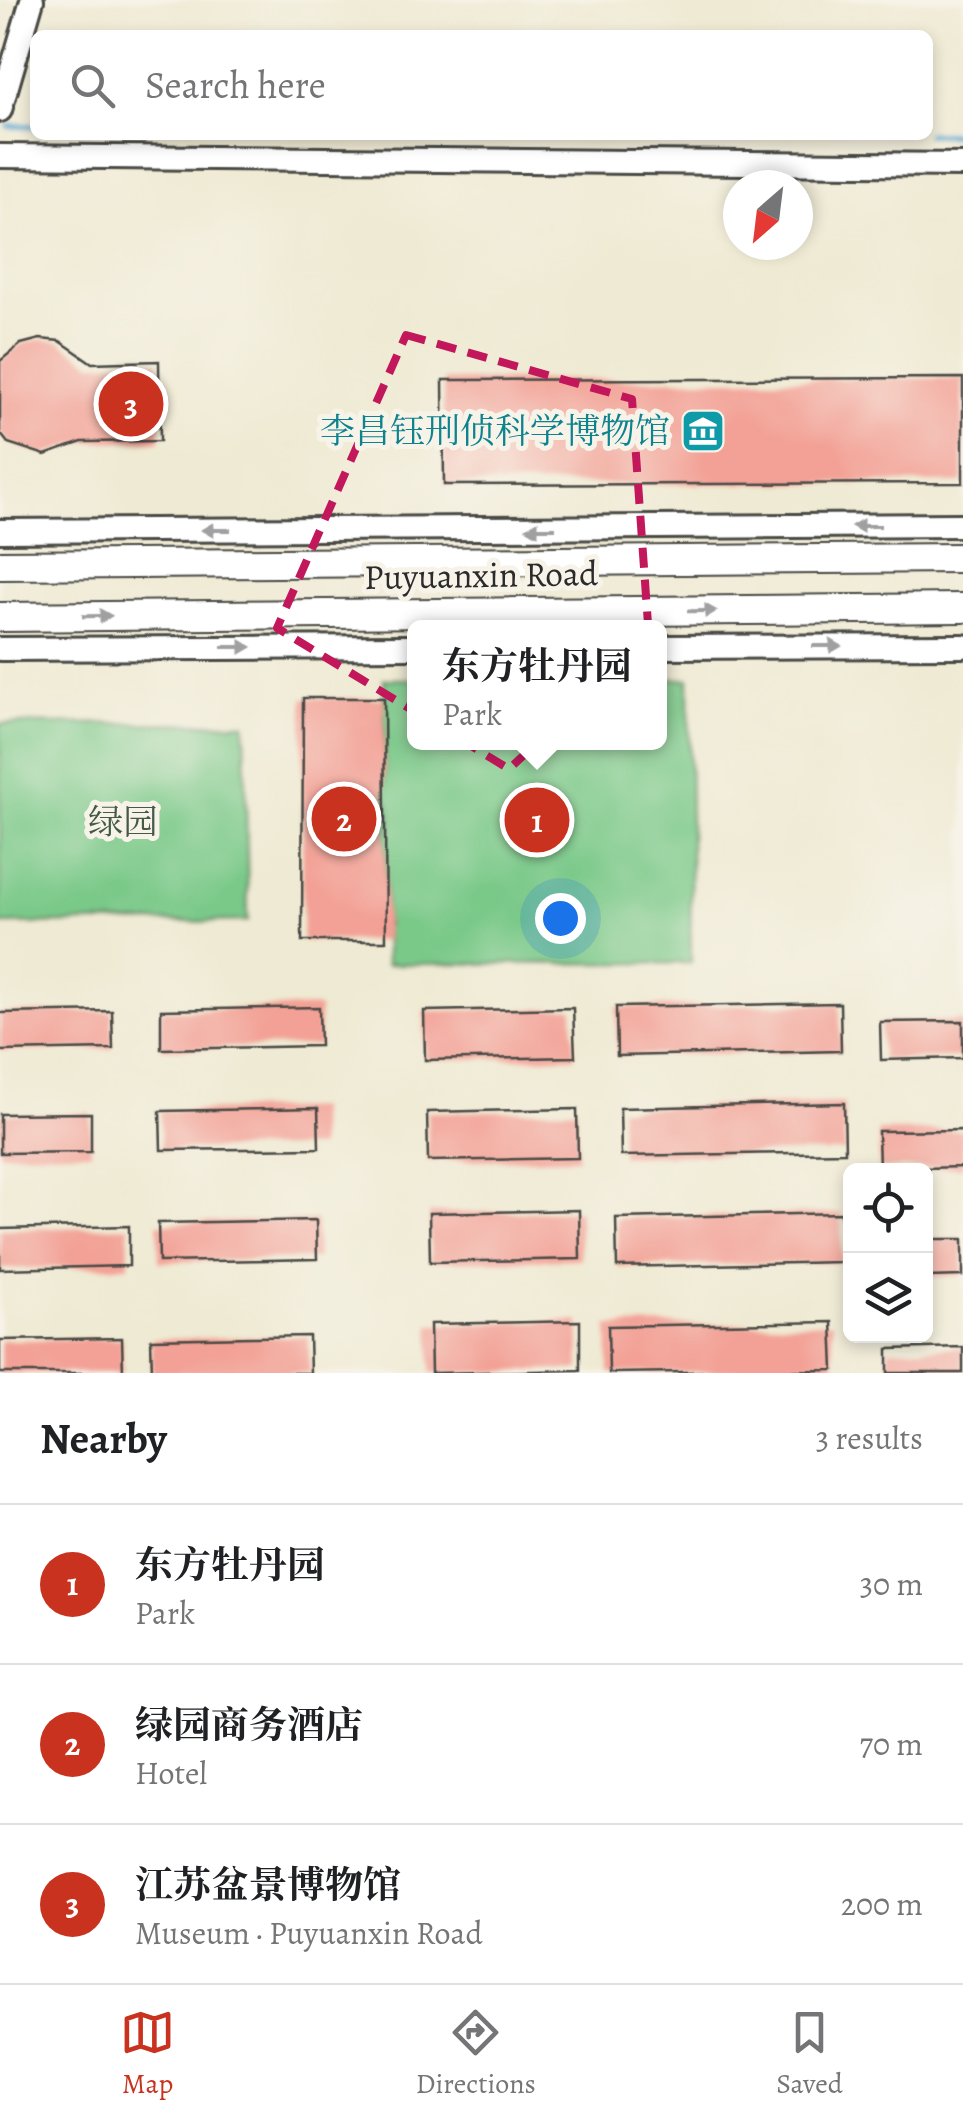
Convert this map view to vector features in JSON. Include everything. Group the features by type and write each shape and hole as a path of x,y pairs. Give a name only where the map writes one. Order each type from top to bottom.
{"street":[{"path":"0,110 32,0"},
{"path":"0,156 963,164"},
{"path":"0,531 963,525"},
{"path":"0,552 29,564"},
{"name":"Puyuanxin Road","path":"0,565 963,558"},
{"name":"Puyuanxin Road","path":"6,619 963,608"},
{"path":"667,646 963,646"},
{"path":"0,649 407,647"}],"highlighted area":[{"path":"406,335 632,399 649,638 509,769 277,628"}],"green space":[{"path":"384,679 407,679 407,750 667,750 667,679 689,679 691,963 386,964"},
{"name":"绿园","path":"245,723 248,921 0,924 0,724"}],"building":[{"path":"40,339 60,341 92,363 159,361 160,441 82,442 45,455 8,443 0,433 0,361 21,344"},
{"name":"李昌钰刑侦科学博物馆","path":"963,378 963,483 444,485 443,380"},
{"path":"303,698 384,698 386,941 302,941"},
{"path":"840,1003 841,1051 617,1056 616,1007"},
{"path":"319,1007 320,1046 161,1049 161,1010"},
{"path":"573,1008 575,1057 425,1060 424,1011"},
{"path":"112,1011 113,1049 0,1051 0,1013"},
{"path":"963,1021 963,1058 881,1060 880,1022"},
{"path":"844,1103 845,1152 621,1156 620,1108"},
{"path":"318,1108 319,1148 161,1150 160,1111"},
{"path":"577,1109 578,1158 428,1161 427,1112"},
{"path":"91,1113 91,1152 0,1153 0,1114"},
{"path":"963,1130 963,1167 879,1163 878,1131"},
{"path":"579,1210 580,1259 430,1262 429,1213"},
{"path":"841,1213 842,1262 617,1267 616,1218"},
{"path":"316,1220 317,1259 159,1262 158,1223"},
{"path":"129,1226 129,1266 0,1269 0,1229"},
{"path":"933,1239 963,1239 963,1276 933,1277"},
{"path":"580,1321 580,1370 431,1373 430,1324"},
{"path":"832,1322 834,1370 609,1373 608,1326"},
{"path":"309,1336 310,1373 152,1373 151,1339"},
{"path":"122,1338 123,1373 0,1373 0,1340"},
{"path":"963,1347 963,1373 888,1373 888,1349"}],"waterway":[{"path":"9,126 30,126"},
{"path":"933,134 963,134"}],"place":[{"name":"江苏盆景博物馆","path":"131,404"},
{"name":"李昌钰刑侦科学博物馆","path":"703,431"},
{"name":"绿园商务酒店","path":"344,819"},
{"name":"东方牡丹园","path":"537,820"}]}
